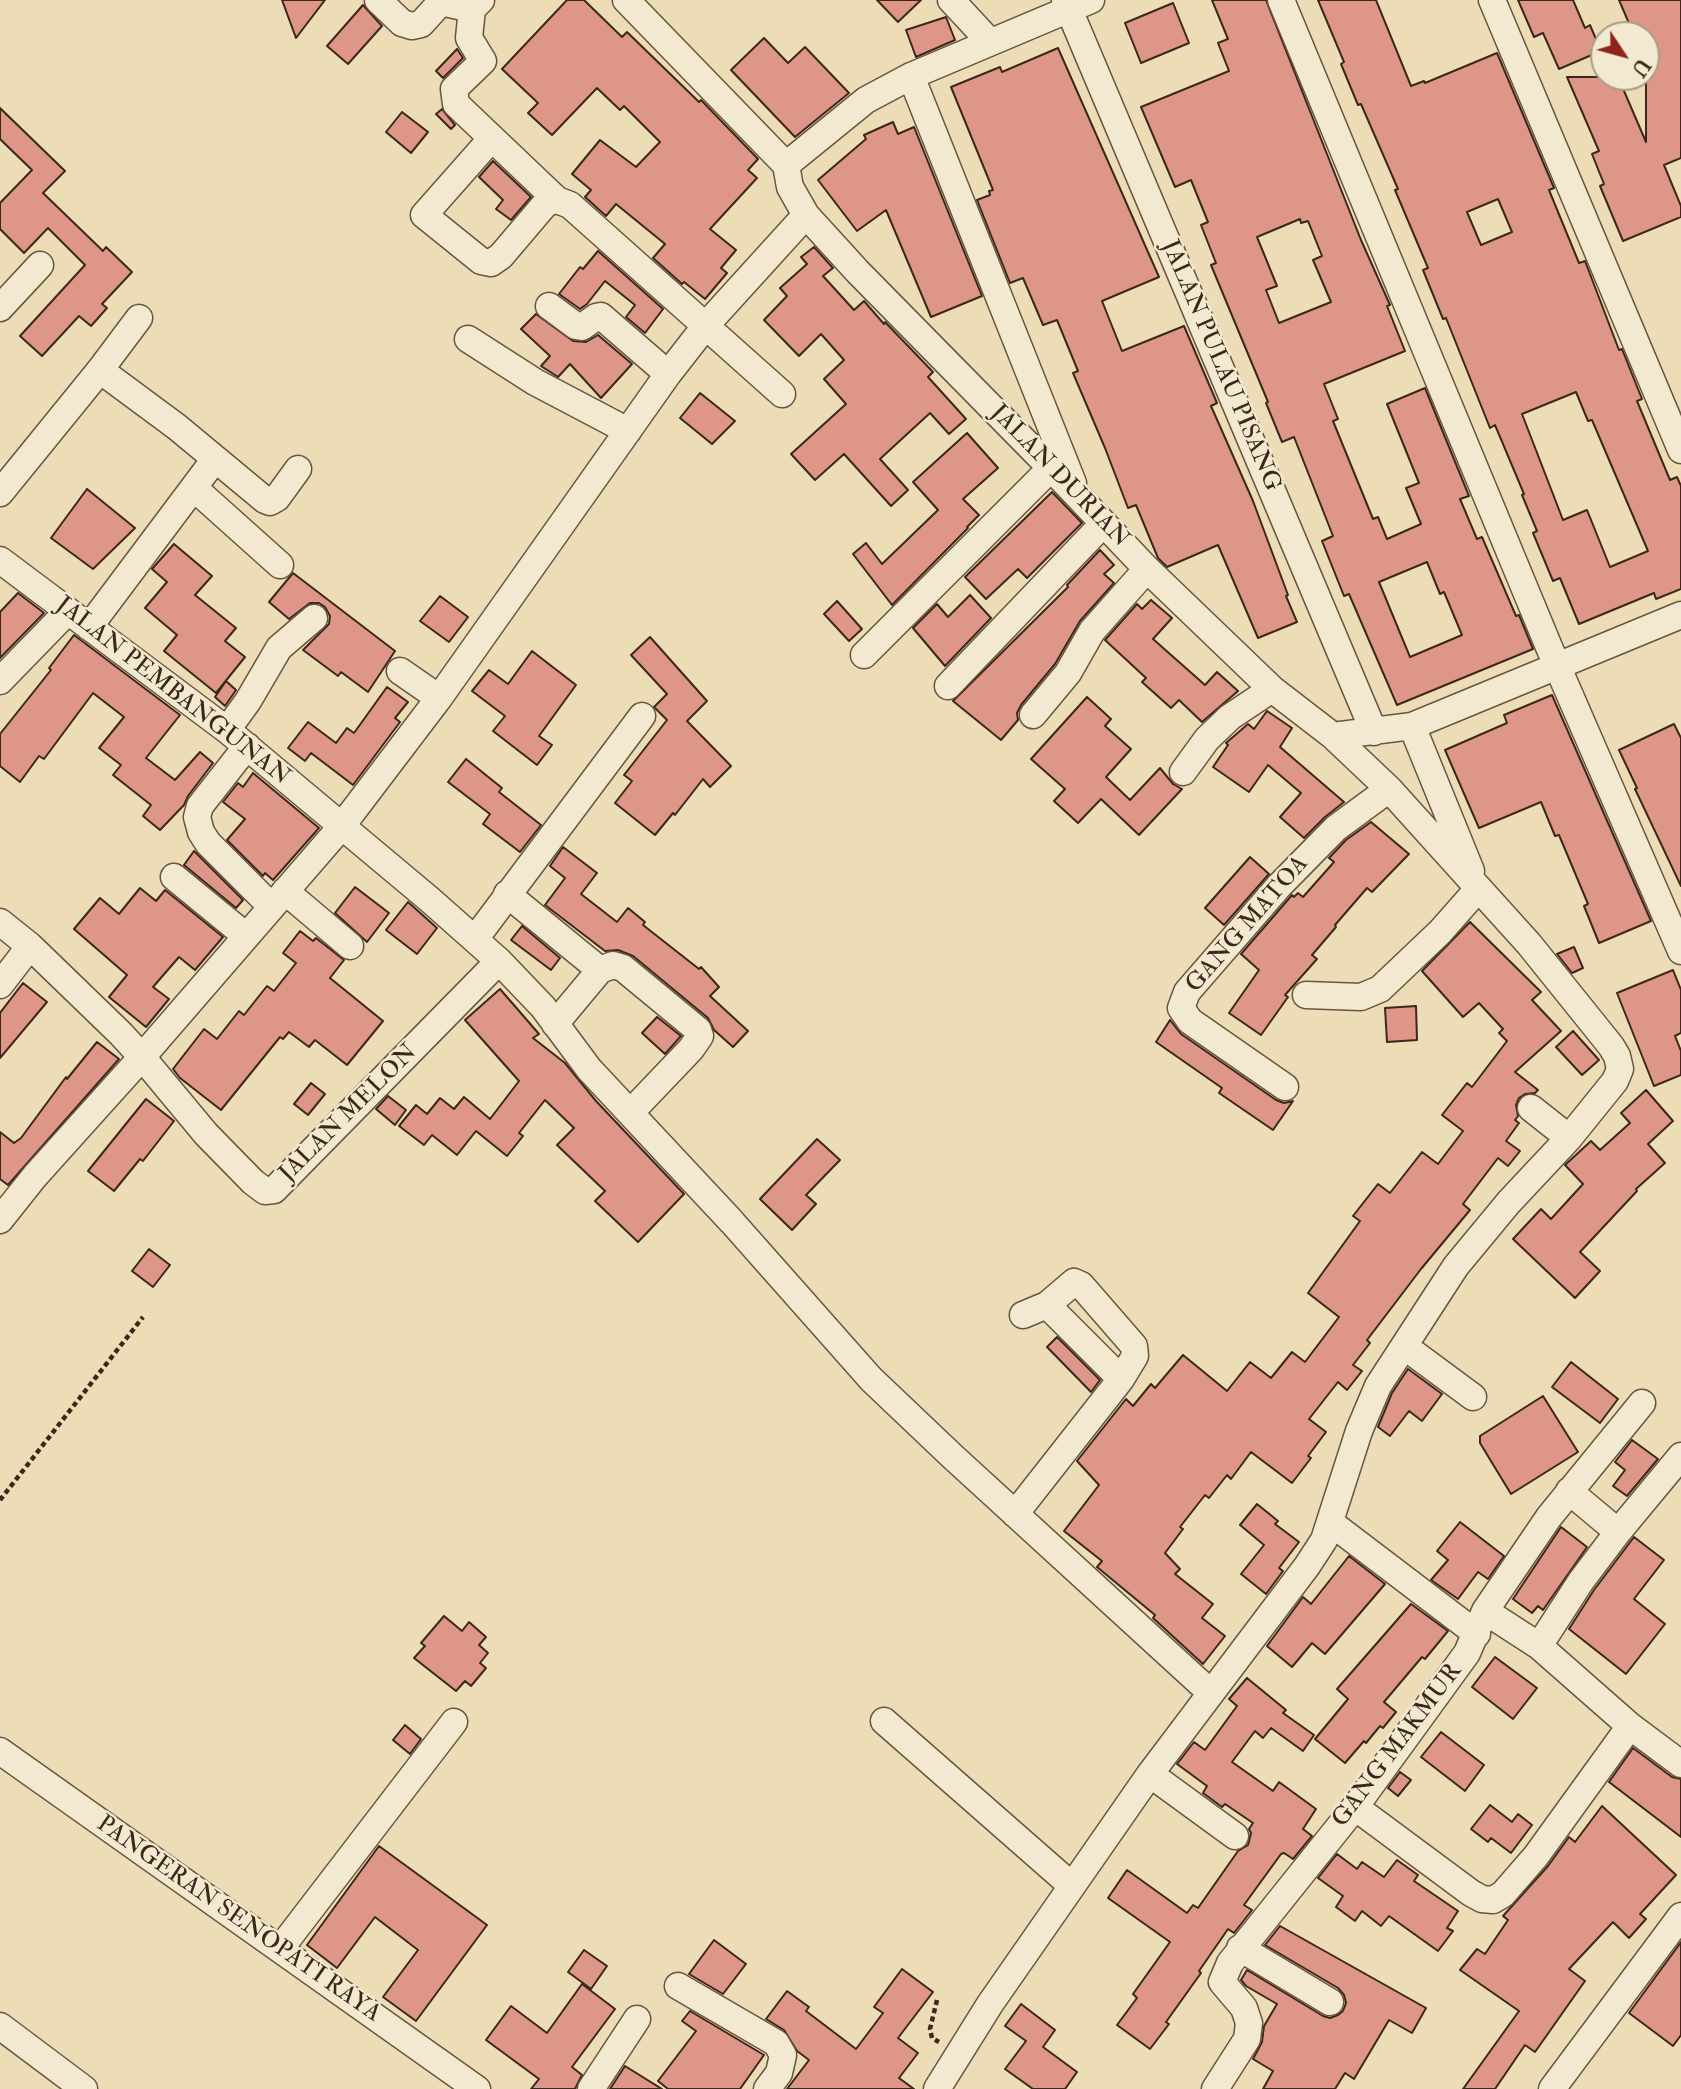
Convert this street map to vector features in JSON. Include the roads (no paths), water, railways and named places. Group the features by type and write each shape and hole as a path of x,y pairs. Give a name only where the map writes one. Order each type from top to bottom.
{"street":[{"path":"378,0 402,23 412,26 421,24 441,2 477,4 469,38 483,61 454,89 456,104 557,200 570,205 707,324 782,394"},
{"path":"626,0 786,165 866,100 911,76 1075,3"},
{"path":"951,0 990,42"},
{"path":"1281,0 1558,667 1681,951"},
{"path":"1492,0 1681,450"},
{"name":"JALAN PULAU PISANG","path":"1075,3 1374,732"},
{"path":"911,76 1079,498"},
{"path":"492,138 424,215 481,261 491,263 501,256 546,203 557,200"},
{"name":"JALAN DURIAN","path":"786,165 790,187 806,215 858,272 1147,569 1272,689 1333,736 1389,789 1529,944 1617,1056 1619,1069 1615,1081 1569,1138 1509,1202 1465,1256 1404,1346 1373,1398 1359,1431 1324,1540 1071,1885 956,2055 937,2089"},
{"path":"0,1220 341,827 439,698 668,374 707,324 806,215"},
{"path":"0,308 40,265"},
{"path":"548,306 576,326 582,327 601,316 668,374"},
{"path":"0,493 139,318"},
{"path":"467,340 535,382 628,430"},
{"path":"100,370 271,502 277,498 298,468"},
{"path":"0,681 79,619 194,488 215,459"},
{"path":"864,655 1051,468"},
{"path":"194,488 280,565"},
{"path":"948,686 1103,524"},
{"name":"JALAN PEMBANGUNAN","path":"0,561 237,738 499,961 543,1007 589,1069 732,1222 871,1379 1014,1514 1211,1693"},
{"path":"1033,715 1069,673 1092,631 1147,569"},
{"path":"1333,736 1412,726 1681,615"},
{"path":"314,618 279,648 248,701 237,738 200,806 197,817 201,832 208,842 278,899 350,946"},
{"path":"400,671 439,698"},
{"path":"1183,772 1207,739 1230,717 1272,689"},
{"path":"475,939 642,716"},
{"path":"1306,995 1361,997 1380,989 1440,932 1478,889 1412,726"},
{"name":"GANG MATOA","path":"1285,1087 1190,1021 1181,1008 1187,992 1279,886 1336,828 1389,789"},
{"path":"174,877 246,936"},
{"path":"508,894 600,970"},
{"path":"0,922 30,946 142,1057"},
{"path":"0,985 30,946"},
{"name":"JALAN MELON","path":"142,1057 206,1134 253,1182 265,1191 274,1190 499,961"},
{"path":"555,1024 600,970 614,965 623,968 698,1030 700,1036 691,1049 630,1113"},
{"path":"1531,1108 1569,1138"},
{"path":"1014,1514 1121,1380 1135,1356 1134,1346 1081,1285 1074,1282 1035,1310 1121,1380"},
{"path":"1404,1346 1473,1397"},
{"name":"GANG MAKMUR","path":"1215,2089 1247,2039 1249,2023 1244,2008 1222,1982 1240,1948 1355,1807 1467,1653 1481,1623 1569,1491 1642,1403"},
{"path":"1539,1646 1581,1581 1681,1456"},
{"path":"1569,1491 1618,1532"},
{"path":"1331,1523 1481,1623 1539,1646 1630,1726 1681,1764"},
{"path":"884,1721 1071,1885"},
{"path":"280,1949 454,1722"},
{"path":"1355,1807 1471,1894 1493,1900 1503,1895 1536,1856 1630,1726"},
{"name":"PANGERAN SENOPATI RAYA","path":"0,1751 477,2089"},
{"name":"PANGERAN SENOPATI RAYA","path":"0,1771 449,2089"},
{"path":"1150,1774 1235,1836"},
{"path":"1552,2089 1681,1916"},
{"path":"1240,1948 1330,2002"},
{"path":"678,1986 776,2043 783,2055 779,2073 767,2089"},
{"path":"591,2089 637,2019"},
{"path":"0,2026 84,2089"}]}
